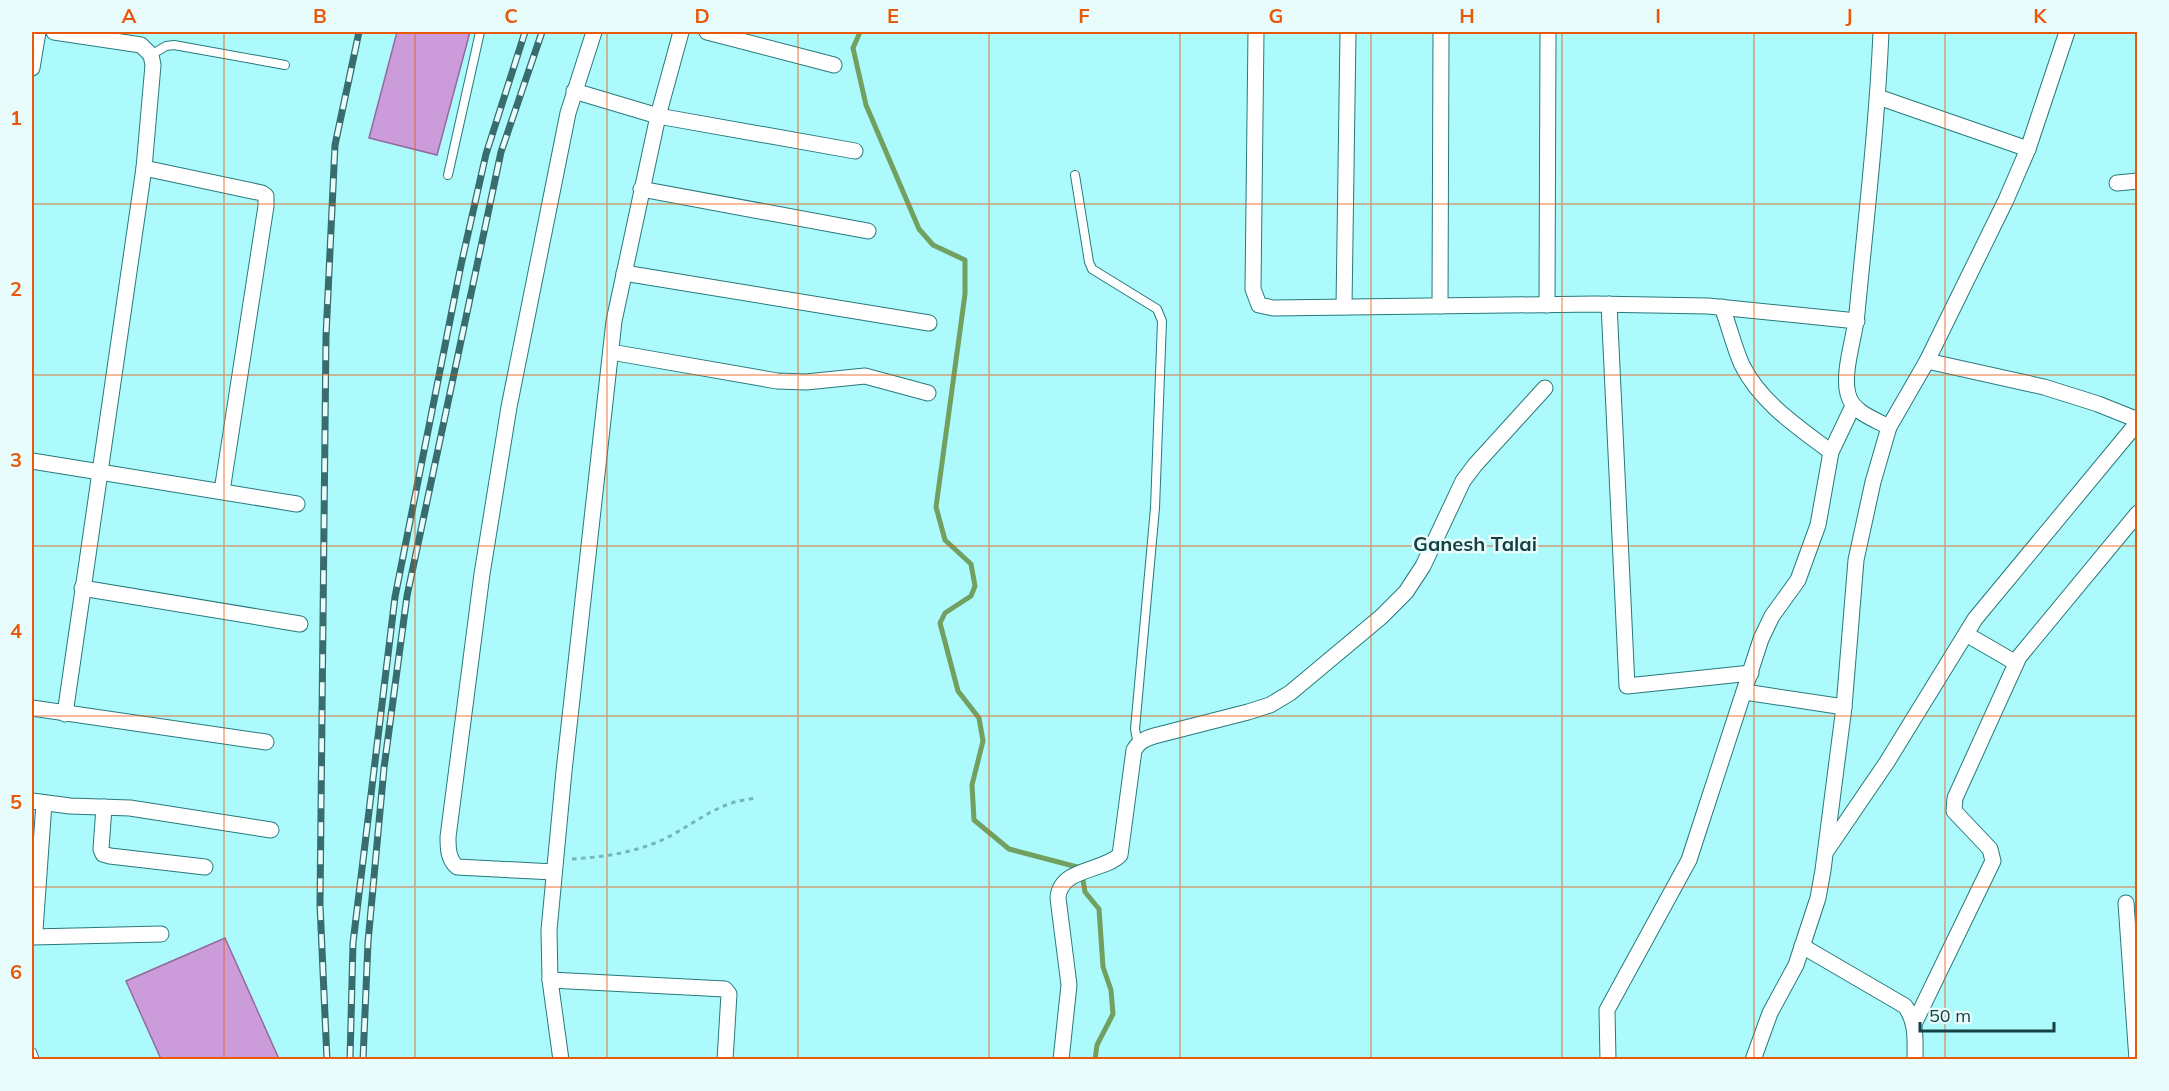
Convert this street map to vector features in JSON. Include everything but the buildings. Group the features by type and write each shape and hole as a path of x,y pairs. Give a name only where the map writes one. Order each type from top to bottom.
{"street":[{"path":"32,68 38,32"},
{"path":"54,32 141,45 151,55 153,65 144,168 65,714"},
{"path":"555,866 457,867 452,863 448,848 481,585 509,406 574,91 594,32"},
{"path":"561,1059 550,980 549,930 565,759 610,352 614,321 641,189 681,32"},
{"path":"707,32 834,65"},
{"path":"1256,32 1253,289 1259,305 1273,308 1609,304 1722,308 1857,321"},
{"path":"1344,307 1348,32"},
{"path":"1440,306 1441,32"},
{"path":"1547,305 1548,32"},
{"path":"1881,32 1878,97 1857,321 1847,380 1848,394 1853,406 1889,427"},
{"path":"1753,1059 1770,1013 1796,965 1818,898 1826,853 1844,707 1856,560 1873,482 1889,427 1927,360 1980,257 2028,149 2067,32"},
{"path":"574,91 658,116 855,151"},
{"path":"1878,97 2028,149"},
{"path":"144,168 262,193 266,196 222,491"},
{"path":"2117,183 2138,181"},
{"path":"641,189 868,231"},
{"path":"624,273 929,323"},
{"path":"1609,304 1627,686 1751,673"},
{"path":"1722,308 1742,365 1762,395 1786,418 1831,452"},
{"path":"610,352 777,381 806,382 865,376 928,393"},
{"path":"1826,853 1887,762 1983,610 2135,429 2098,404 2044,387 1927,360"},
{"path":"1061,1059 1069,985 1058,898 1061,884 1073,876 1112,861 1120,855 1134,750 1143,740 1270,705 1290,693 1381,617 1406,592 1423,566 1463,481 1545,388"},
{"path":"1608,1059 1607,1010 1689,860 1761,639 1772,616 1798,580 1818,525 1831,452 1853,406"},
{"path":"32,461 297,504"},
{"path":"1914,1024 1993,861 1990,849 1954,811 1954,804 2016,663 2138,513"},
{"path":"82,588 300,624"},
{"path":"1966,634 2016,663"},
{"path":"1745,692 1844,707"},
{"path":"32,708 266,742"},
{"path":"161,934 32,937 35,930 38,802 138,809 271,830"},
{"path":"104,807 101,849 104,854 205,867"},
{"path":"2126,903 2137,1059"},
{"path":"1802,946 1905,1006 1912,1015 1914,1024 1915,1059"},
{"path":"550,980 725,989 729,994 725,1059"}],"lane":[{"path":"448,175 480,32"},
{"path":"151,55 166,46 174,45 285,65"},
{"path":"1075,175 1092,269 1157,309 1162,321 1155,508 1135,729 1138,745"},
{"path":"32,1052 35,1059"}],"path":[{"path":"555,866 640,849 683,830 719,808 733,802 754,798"}],"waterway":[{"path":"860,32 853,48 866,105 919,229 933,245 965,260 965,294 936,507 945,540 971,564 975,586 971,596 945,613 940,623 958,691 979,718 983,741 972,785 974,820 1009,849 1081,868 1085,892 1099,909 1103,967 1111,990 1113,1014 1097,1045 1095,1060"}],"railway":[{"path":"327,1060 320,905 326,336 335,145 359,32"},
{"path":"350,1060 353,943 395,597 461,265 486,154 525,32"},
{"path":"363,1060 368,942 384,768 407,596 501,152 542,32"}],"district":[{"name":"Ganesh Talai","path":"1475,543"}]}
